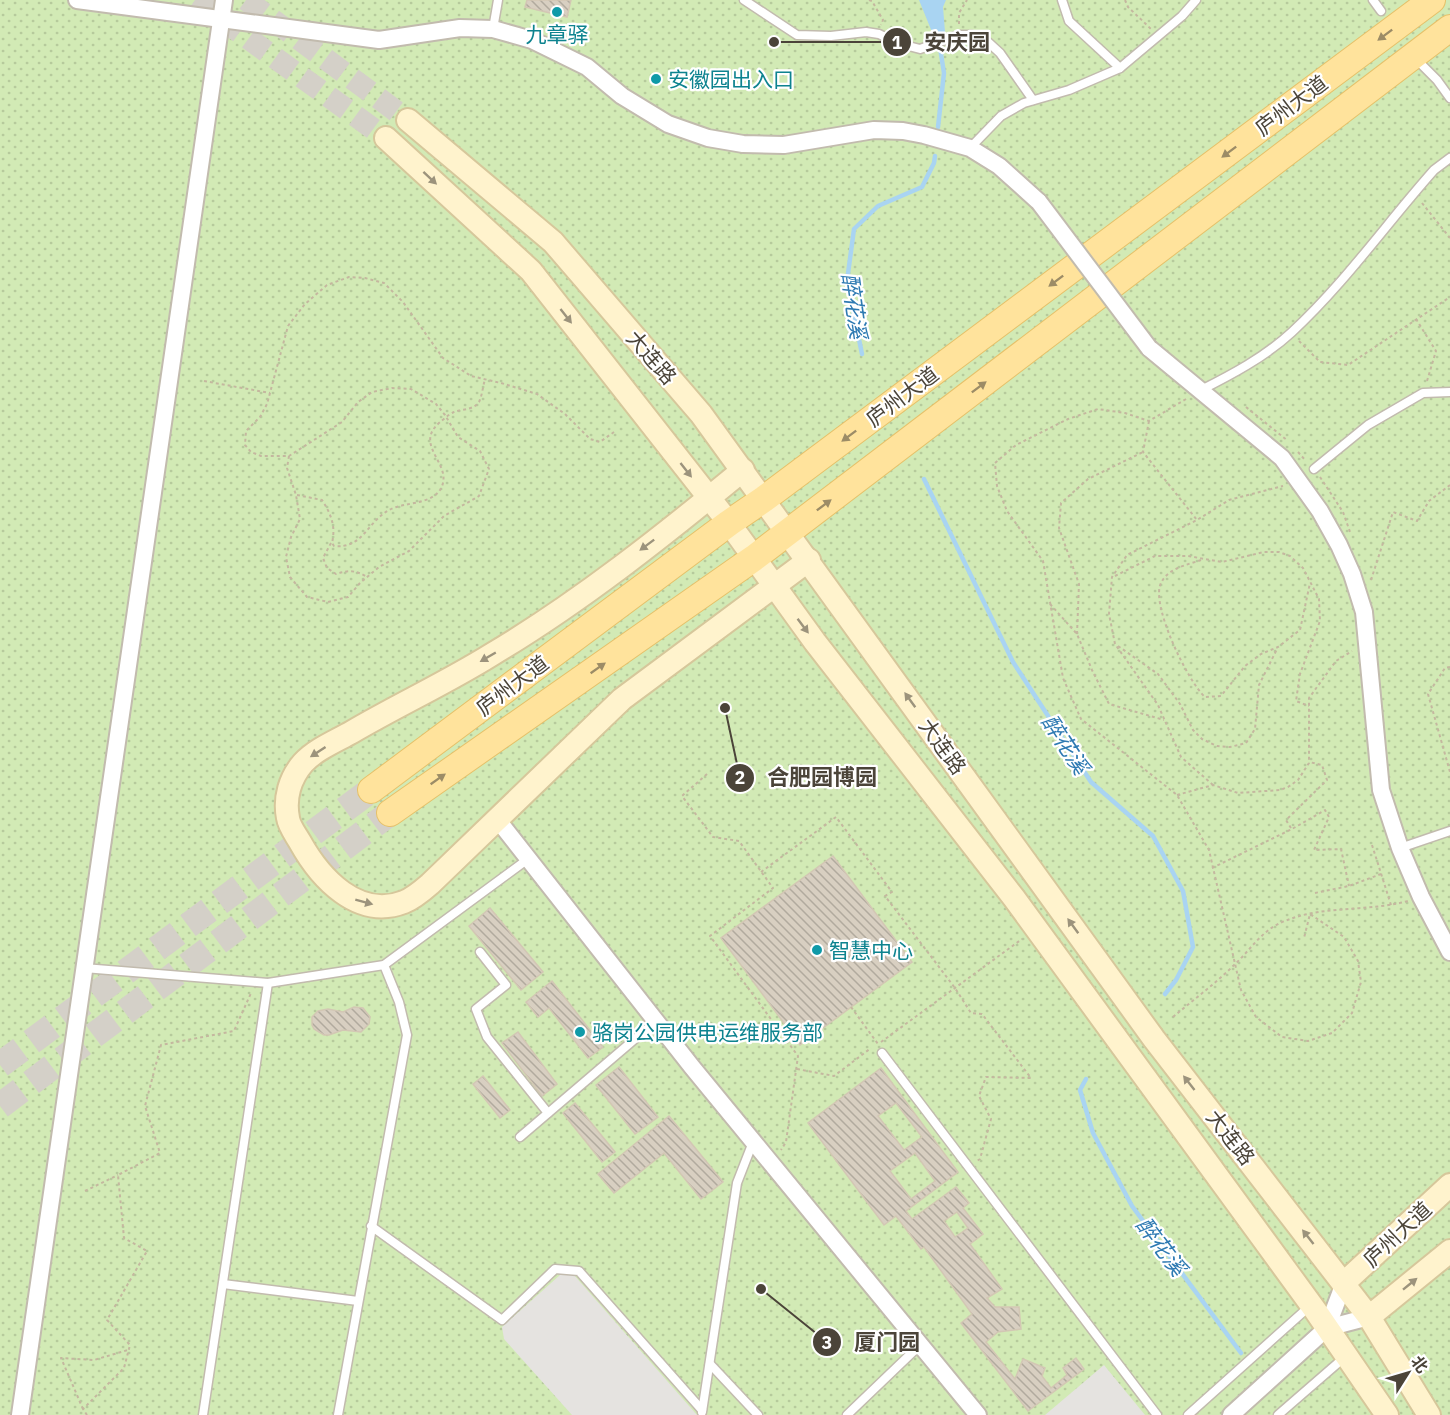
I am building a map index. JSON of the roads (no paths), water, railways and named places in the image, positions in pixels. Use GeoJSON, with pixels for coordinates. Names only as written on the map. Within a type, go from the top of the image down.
{"type":"FeatureCollection","features":[{"type":"Feature","properties":{"kind":"main road","name":"庐州大道"},"geometry":{"type":"LineString","coordinates":[[371,790],[1432,0]]}},
{"type":"Feature","properties":{"kind":"main road","name":"庐州大道"},"geometry":{"type":"LineString","coordinates":[[390,813],[788,533],[1450,28]]}},
{"type":"Feature","properties":{"kind":"main road","name":"大连路"},"geometry":{"type":"LineString","coordinates":[[408,120],[553,242],[701,414],[1154,1039],[1369,1317],[1429,1415]]}},
{"type":"Feature","properties":{"kind":"main road","name":"大连路"},"geometry":{"type":"LineString","coordinates":[[386,138],[531,271],[729,523],[773,586],[1036,928],[1328,1328],[1387,1415]]}},
{"type":"Feature","properties":{"kind":"main road"},"geometry":{"type":"LineString","coordinates":[[743,470],[709,499],[560,612],[490,656],[312,755],[292,777],[286,806],[288,821],[306,854],[337,890],[367,904],[384,906],[403,902],[417,894],[622,699],[809,560]]}},
{"type":"Feature","properties":{"kind":"main road","name":"庐州大道"},"geometry":{"type":"LineString","coordinates":[[1344,1283],[1450,1185]]}},
{"type":"Feature","properties":{"kind":"main road"},"geometry":{"type":"LineString","coordinates":[[1369,1317],[1450,1251]]}},
{"type":"Feature","properties":{"kind":"street"},"geometry":{"type":"LineString","coordinates":[[77,0],[379,40],[460,28],[493,29],[532,40],[586,67],[622,96],[668,124],[708,138],[743,144],[784,145],[883,130],[924,135],[970,148],[999,166],[1039,202],[1149,348],[1198,391],[1282,458],[1320,511],[1352,574],[1364,612],[1381,790],[1400,848],[1421,897],[1450,952]]}},
{"type":"Feature","properties":{"kind":"street"},"geometry":{"type":"LineString","coordinates":[[20,1415],[224,0]]}},
{"type":"Feature","properties":{"kind":"street"},"geometry":{"type":"LineString","coordinates":[[496,819],[753,1142],[978,1415]]}},
{"type":"Feature","properties":{"kind":"street"},"geometry":{"type":"LineString","coordinates":[[1328,1328],[1344,1283]]}},
{"type":"Feature","properties":{"kind":"street"},"geometry":{"type":"LineString","coordinates":[[1231,1415],[1328,1328],[1369,1317]]}},
{"type":"Feature","properties":{"kind":"lane"},"geometry":{"type":"LineString","coordinates":[[493,29],[498,0]]}},
{"type":"Feature","properties":{"kind":"lane"},"geometry":{"type":"LineString","coordinates":[[744,0],[796,35],[831,36],[866,32],[879,34],[897,43],[920,49],[963,35],[972,35],[988,42],[1000,53],[1033,100]]}},
{"type":"Feature","properties":{"kind":"lane"},"geometry":{"type":"LineString","coordinates":[[1062,0],[1069,21],[1120,68]]}},
{"type":"Feature","properties":{"kind":"lane"},"geometry":{"type":"LineString","coordinates":[[970,148],[1001,116],[1024,103],[1069,90],[1120,68],[1182,16],[1196,0]]}},
{"type":"Feature","properties":{"kind":"lane"},"geometry":{"type":"LineString","coordinates":[[1373,0],[1381,11]]}},
{"type":"Feature","properties":{"kind":"lane"},"geometry":{"type":"LineString","coordinates":[[1413,56],[1437,80],[1450,98]]}},
{"type":"Feature","properties":{"kind":"lane"},"geometry":{"type":"LineString","coordinates":[[1198,391],[1229,376],[1291,333],[1349,273],[1413,193],[1434,170],[1450,158]]}},
{"type":"Feature","properties":{"kind":"lane"},"geometry":{"type":"LineString","coordinates":[[1314,468],[1368,425],[1424,393],[1450,392]]}},
{"type":"Feature","properties":{"kind":"lane"},"geometry":{"type":"LineString","coordinates":[[1400,848],[1450,831]]}},
{"type":"Feature","properties":{"kind":"lane"},"geometry":{"type":"LineString","coordinates":[[84,968],[268,983],[384,965],[528,859]]}},
{"type":"Feature","properties":{"kind":"lane"},"geometry":{"type":"LineString","coordinates":[[480,952],[506,985],[476,1009],[487,1037],[548,1113]]}},
{"type":"Feature","properties":{"kind":"lane"},"geometry":{"type":"LineString","coordinates":[[338,1415],[407,1035],[399,1002],[384,965]]}},
{"type":"Feature","properties":{"kind":"lane"},"geometry":{"type":"LineString","coordinates":[[203,1415],[268,983]]}},
{"type":"Feature","properties":{"kind":"lane"},"geometry":{"type":"LineString","coordinates":[[520,1137],[656,1021]]}},
{"type":"Feature","properties":{"kind":"lane"},"geometry":{"type":"LineString","coordinates":[[882,1053],[1157,1415]]}},
{"type":"Feature","properties":{"kind":"lane"},"geometry":{"type":"LineString","coordinates":[[702,1412],[737,1183],[753,1142]]}},
{"type":"Feature","properties":{"kind":"lane"},"geometry":{"type":"LineString","coordinates":[[371,1226],[502,1320],[555,1269],[579,1271],[702,1412]]}},
{"type":"Feature","properties":{"kind":"lane"},"geometry":{"type":"LineString","coordinates":[[223,1284],[358,1301]]}},
{"type":"Feature","properties":{"kind":"lane"},"geometry":{"type":"LineString","coordinates":[[1188,1415],[1311,1305]]}},
{"type":"Feature","properties":{"kind":"lane"},"geometry":{"type":"LineString","coordinates":[[847,1415],[920,1345]]}},
{"type":"Feature","properties":{"kind":"lane"},"geometry":{"type":"LineString","coordinates":[[1278,1415],[1346,1355]]}},
{"type":"Feature","properties":{"kind":"lane"},"geometry":{"type":"LineString","coordinates":[[710,1364],[758,1415]]}},
{"type":"Feature","properties":{"kind":"water"},"geometry":{"type":"Polygon","coordinates":[[[919,0],[946,0],[943,7],[945,32],[934,37],[919,0]]]}},
{"type":"Feature","properties":{"kind":"waterway"},"geometry":{"type":"LineString","coordinates":[[938,35],[944,73],[938,127]]}},
{"type":"Feature","properties":{"kind":"waterway","name":"醉花溪"},"geometry":{"type":"LineString","coordinates":[[862,354],[847,281],[854,229],[878,206],[922,187],[935,156]]}},
{"type":"Feature","properties":{"kind":"waterway","name":"醉花溪"},"geometry":{"type":"LineString","coordinates":[[924,479],[1013,662],[1091,782],[1153,836],[1183,891],[1193,947],[1176,980],[1165,994]]}},
{"type":"Feature","properties":{"kind":"waterway","name":"醉花溪"},"geometry":{"type":"LineString","coordinates":[[1086,1079],[1080,1090],[1093,1133],[1132,1206],[1241,1353]]}},
{"type":"Feature","properties":{"kind":"tunnel"},"geometry":{"type":"LineString","coordinates":[[195,0],[386,138]]}},
{"type":"Feature","properties":{"kind":"tunnel"},"geometry":{"type":"LineString","coordinates":[[246,0],[408,120]]}},
{"type":"Feature","properties":{"kind":"tunnel"},"geometry":{"type":"LineString","coordinates":[[0,1065],[371,790]]}},
{"type":"Feature","properties":{"kind":"tunnel"},"geometry":{"type":"LineString","coordinates":[[0,1106],[390,813]]}},
{"type":"Feature","properties":{"kind":"place","name":"九章驿"},"geometry":{"type":"Point","coordinates":[557,12]}},
{"type":"Feature","properties":{"kind":"place","name":"安庆园"},"geometry":{"type":"Point","coordinates":[774,42]}},
{"type":"Feature","properties":{"kind":"place","name":"安徽园出入口"},"geometry":{"type":"Point","coordinates":[656,79]}},
{"type":"Feature","properties":{"kind":"place","name":"合肥园博园"},"geometry":{"type":"Point","coordinates":[725,708]}},
{"type":"Feature","properties":{"kind":"place","name":"智慧中心"},"geometry":{"type":"Point","coordinates":[817,950]}},
{"type":"Feature","properties":{"kind":"place","name":"骆岗公园供电运维服务部"},"geometry":{"type":"Point","coordinates":[580,1032]}},
{"type":"Feature","properties":{"kind":"place","name":"厦门园"},"geometry":{"type":"Point","coordinates":[761,1289]}}]}
